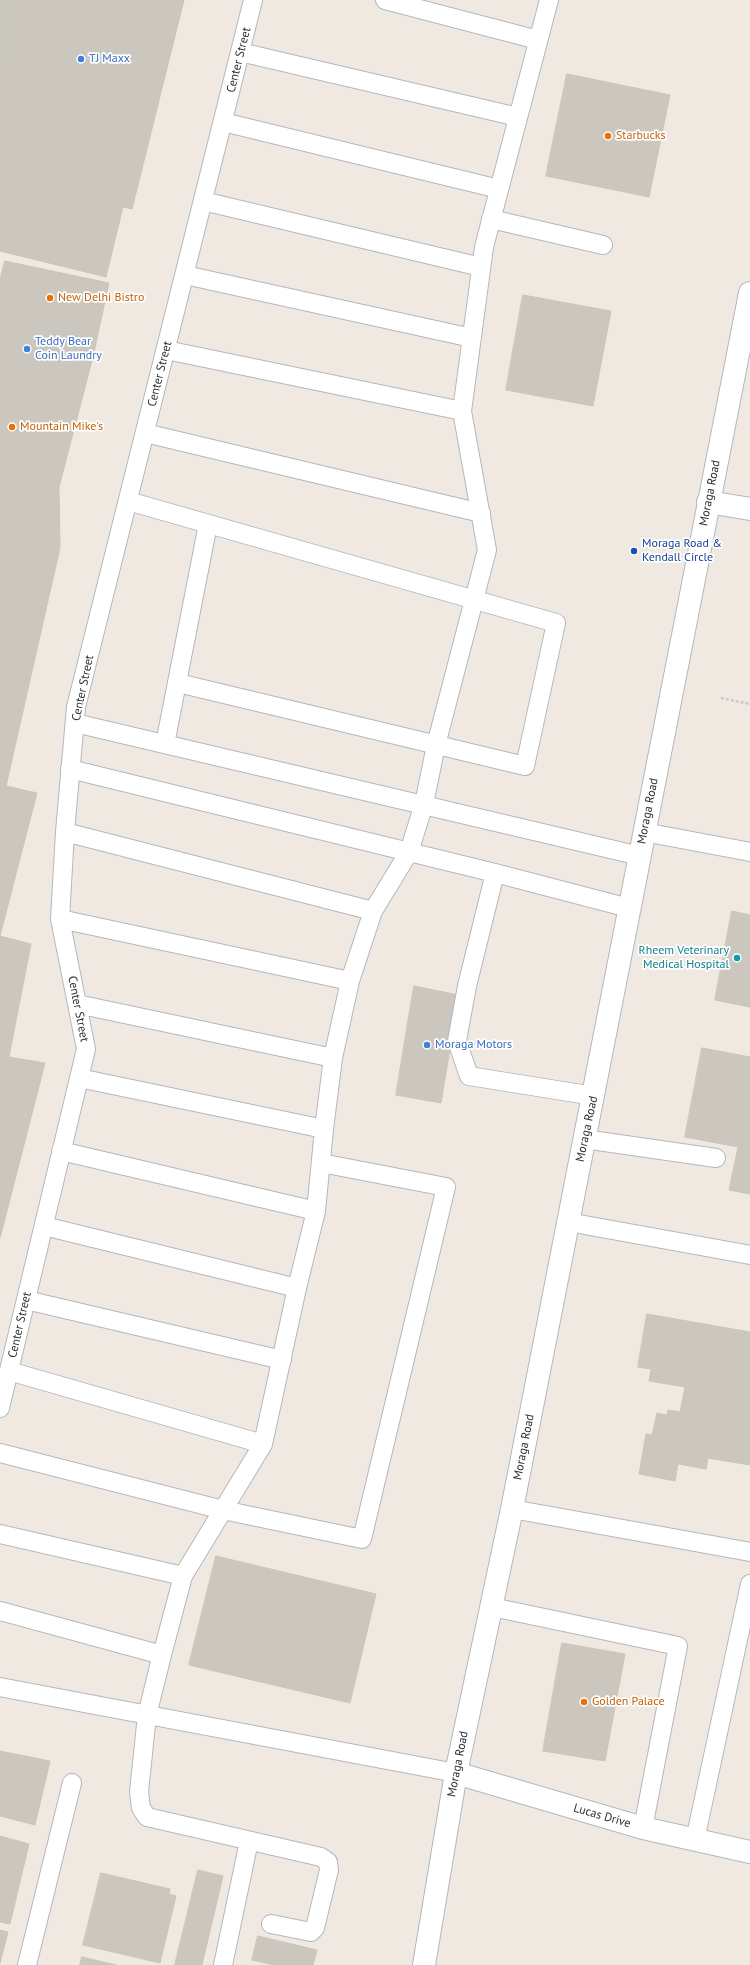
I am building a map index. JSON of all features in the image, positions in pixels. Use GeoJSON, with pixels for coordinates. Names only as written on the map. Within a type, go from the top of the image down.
{"type":"FeatureCollection","features":[{"type":"Feature","properties":{"kind":"main road","name":"Moraga Road"},"geometry":{"type":"LineString","coordinates":[[424,1965],[456,1773],[512,1509],[584,1139],[594,1096],[708,502],[747,326],[750,293]]}},
{"type":"Feature","properties":{"kind":"main road"},"geometry":{"type":"LineString","coordinates":[[708,502],[750,509]]}},
{"type":"Feature","properties":{"kind":"main road","name":"Lucas Drive"},"geometry":{"type":"LineString","coordinates":[[456,1773],[643,1828],[750,1852]]}},
{"type":"Feature","properties":{"kind":"lane","name":"Center Street"},"geometry":{"type":"LineString","coordinates":[[0,1408],[86,1049],[60,919],[65,832],[76,707],[254,0]]}},
{"type":"Feature","properties":{"kind":"lane"},"geometry":{"type":"LineString","coordinates":[[385,0],[538,40]]}},
{"type":"Feature","properties":{"kind":"lane"},"geometry":{"type":"LineString","coordinates":[[271,1924],[305,1932],[311,1932],[315,1928],[329,1870],[328,1862],[321,1858],[148,1816],[143,1813],[138,1792],[148,1715],[183,1576],[264,1444],[297,1288],[316,1211],[333,1058],[350,980],[373,912],[409,852],[424,804],[436,745],[487,550],[462,411],[484,247],[549,0]]}},
{"type":"Feature","properties":{"kind":"lane"},"geometry":{"type":"LineString","coordinates":[[240,52],[518,117]]}},
{"type":"Feature","properties":{"kind":"lane"},"geometry":{"type":"LineString","coordinates":[[223,122],[499,189]]}},
{"type":"Feature","properties":{"kind":"lane"},"geometry":{"type":"LineString","coordinates":[[203,201],[481,267]]}},
{"type":"Feature","properties":{"kind":"lane"},"geometry":{"type":"LineString","coordinates":[[491,219],[603,245]]}},
{"type":"Feature","properties":{"kind":"lane"},"geometry":{"type":"LineString","coordinates":[[185,275],[472,338]]}},
{"type":"Feature","properties":{"kind":"lane"},"geometry":{"type":"LineString","coordinates":[[166,350],[462,411]]}},
{"type":"Feature","properties":{"kind":"lane"},"geometry":{"type":"LineString","coordinates":[[145,433],[481,513]]}},
{"type":"Feature","properties":{"kind":"lane"},"geometry":{"type":"LineString","coordinates":[[128,501],[556,623],[525,766],[178,683]]}},
{"type":"Feature","properties":{"kind":"lane"},"geometry":{"type":"LineString","coordinates":[[165,744],[208,524]]}},
{"type":"Feature","properties":{"kind":"lane"},"geometry":{"type":"LineString","coordinates":[[75,723],[640,856]]}},
{"type":"Feature","properties":{"kind":"lane"},"geometry":{"type":"LineString","coordinates":[[70,769],[495,873],[629,908]]}},
{"type":"Feature","properties":{"kind":"lane"},"geometry":{"type":"LineString","coordinates":[[65,832],[373,912]]}},
{"type":"Feature","properties":{"kind":"lane"},"geometry":{"type":"LineString","coordinates":[[644,832],[750,852]]}},
{"type":"Feature","properties":{"kind":"lane"},"geometry":{"type":"LineString","coordinates":[[495,873],[467,986],[457,1041],[469,1076],[594,1096]]}},
{"type":"Feature","properties":{"kind":"lane"},"geometry":{"type":"LineString","coordinates":[[60,919],[350,980]]}},
{"type":"Feature","properties":{"kind":"lane"},"geometry":{"type":"LineString","coordinates":[[77,1004],[333,1058]]}},
{"type":"Feature","properties":{"kind":"lane"},"geometry":{"type":"LineString","coordinates":[[79,1078],[324,1129]]}},
{"type":"Feature","properties":{"kind":"lane"},"geometry":{"type":"LineString","coordinates":[[584,1139],[716,1158]]}},
{"type":"Feature","properties":{"kind":"lane"},"geometry":{"type":"LineString","coordinates":[[62,1151],[316,1211]]}},
{"type":"Feature","properties":{"kind":"lane"},"geometry":{"type":"LineString","coordinates":[[0,1453],[223,1510],[362,1539],[446,1187],[322,1163]]}},
{"type":"Feature","properties":{"kind":"lane"},"geometry":{"type":"LineString","coordinates":[[568,1222],[750,1255]]}},
{"type":"Feature","properties":{"kind":"lane"},"geometry":{"type":"LineString","coordinates":[[44,1226],[297,1288]]}},
{"type":"Feature","properties":{"kind":"lane"},"geometry":{"type":"LineString","coordinates":[[26,1300],[282,1360]]}},
{"type":"Feature","properties":{"kind":"lane"},"geometry":{"type":"LineString","coordinates":[[9,1371],[264,1444]]}},
{"type":"Feature","properties":{"kind":"lane"},"geometry":{"type":"LineString","coordinates":[[512,1509],[750,1552]]}},
{"type":"Feature","properties":{"kind":"lane"},"geometry":{"type":"LineString","coordinates":[[0,1534],[183,1576]]}},
{"type":"Feature","properties":{"kind":"lane"},"geometry":{"type":"LineString","coordinates":[[695,1840],[750,1584]]}},
{"type":"Feature","properties":{"kind":"lane"},"geometry":{"type":"LineString","coordinates":[[492,1607],[678,1646],[643,1828]]}},
{"type":"Feature","properties":{"kind":"lane"},"geometry":{"type":"LineString","coordinates":[[0,1611],[162,1655]]}},
{"type":"Feature","properties":{"kind":"lane"},"geometry":{"type":"LineString","coordinates":[[0,1687],[456,1773]]}},
{"type":"Feature","properties":{"kind":"lane"},"geometry":{"type":"LineString","coordinates":[[27,1965],[72,1783]]}},
{"type":"Feature","properties":{"kind":"lane"},"geometry":{"type":"LineString","coordinates":[[223,1965],[249,1841]]}},
{"type":"Feature","properties":{"kind":"path"},"geometry":{"type":"LineString","coordinates":[[721,698],[750,704]]}},
{"type":"Feature","properties":{"kind":"building"},"geometry":{"type":"Polygon","coordinates":[[[0,0],[184,0],[132,209],[123,207],[106,277],[0,251],[0,0]]]}},
{"type":"Feature","properties":{"kind":"building","name":"Starbucks"},"geometry":{"type":"Polygon","coordinates":[[[567,74],[670,95],[649,197],[546,176],[567,74]]]}},
{"type":"Feature","properties":{"kind":"building"},"geometry":{"type":"Polygon","coordinates":[[[5,261],[109,283],[93,357],[59,487],[60,548],[6,786],[37,793],[0,936],[0,280],[5,261]]]}},
{"type":"Feature","properties":{"kind":"building"},"geometry":{"type":"Polygon","coordinates":[[[523,295],[611,311],[593,406],[506,390],[523,295]]]}},
{"type":"Feature","properties":{"kind":"building","name":"Rheem Veterinary Medical Hospital"},"geometry":{"type":"Polygon","coordinates":[[[732,911],[750,915],[750,1007],[715,1000],[732,911]]]}},
{"type":"Feature","properties":{"kind":"building"},"geometry":{"type":"Polygon","coordinates":[[[0,936],[31,944],[9,1057],[45,1063],[0,1238],[0,936]]]}},
{"type":"Feature","properties":{"kind":"building","name":"Moraga Motors"},"geometry":{"type":"Polygon","coordinates":[[[414,986],[459,995],[441,1103],[396,1095],[414,986]]]}},
{"type":"Feature","properties":{"kind":"building"},"geometry":{"type":"Polygon","coordinates":[[[702,1048],[750,1057],[750,1194],[729,1190],[738,1147],[685,1137],[702,1048]]]}},
{"type":"Feature","properties":{"kind":"building"},"geometry":{"type":"Polygon","coordinates":[[[647,1314],[750,1332],[750,1465],[708,1458],[706,1469],[678,1464],[675,1481],[639,1474],[646,1434],[652,1435],[657,1413],[667,1415],[668,1410],[680,1412],[685,1387],[649,1381],[651,1369],[638,1367],[647,1314]]]}},
{"type":"Feature","properties":{"kind":"building"},"geometry":{"type":"Polygon","coordinates":[[[216,1556],[376,1594],[350,1703],[189,1665],[216,1556]]]}},
{"type":"Feature","properties":{"kind":"building","name":"Golden Palace"},"geometry":{"type":"Polygon","coordinates":[[[562,1643],[625,1654],[605,1761],[543,1751],[562,1643]]]}},
{"type":"Feature","properties":{"kind":"building"},"geometry":{"type":"Polygon","coordinates":[[[0,1751],[50,1761],[35,1825],[0,1816],[0,1751]]]}},
{"type":"Feature","properties":{"kind":"building"},"geometry":{"type":"Polygon","coordinates":[[[0,1836],[29,1844],[10,1924],[0,1922],[0,1836]]]}},
{"type":"Feature","properties":{"kind":"building"},"geometry":{"type":"Polygon","coordinates":[[[198,1870],[223,1876],[202,1965],[175,1965],[198,1870]]]}},
{"type":"Feature","properties":{"kind":"building"},"geometry":{"type":"Polygon","coordinates":[[[101,1873],[170,1889],[169,1894],[176,1896],[160,1963],[83,1945],[101,1873]]]}},
{"type":"Feature","properties":{"kind":"building"},"geometry":{"type":"Polygon","coordinates":[[[0,1930],[8,1932],[0,1963],[0,1930]]]}},
{"type":"Feature","properties":{"kind":"building"},"geometry":{"type":"Polygon","coordinates":[[[258,1936],[317,1950],[313,1965],[274,1965],[252,1960],[258,1936]]]}},
{"type":"Feature","properties":{"kind":"building"},"geometry":{"type":"Polygon","coordinates":[[[82,1957],[116,1965],[80,1965],[82,1957]]]}},
{"type":"Feature","properties":{"kind":"place","name":"TJ Maxx"},"geometry":{"type":"Point","coordinates":[81,59]}},
{"type":"Feature","properties":{"kind":"place","name":"Starbucks"},"geometry":{"type":"Point","coordinates":[608,136]}},
{"type":"Feature","properties":{"kind":"place","name":"New Delhi Bistro"},"geometry":{"type":"Point","coordinates":[50,298]}},
{"type":"Feature","properties":{"kind":"place","name":"Teddy Bear Coin Laundry"},"geometry":{"type":"Point","coordinates":[27,349]}},
{"type":"Feature","properties":{"kind":"place","name":"Mountain Mike's"},"geometry":{"type":"Point","coordinates":[12,427]}},
{"type":"Feature","properties":{"kind":"place","name":"Moraga Road & Kendall Circle"},"geometry":{"type":"Point","coordinates":[634,551]}},
{"type":"Feature","properties":{"kind":"place","name":"Rheem Veterinary Medical Hospital"},"geometry":{"type":"Point","coordinates":[737,958]}},
{"type":"Feature","properties":{"kind":"place","name":"Moraga Motors"},"geometry":{"type":"Point","coordinates":[427,1045]}},
{"type":"Feature","properties":{"kind":"place","name":"Golden Palace"},"geometry":{"type":"Point","coordinates":[584,1702]}}]}
